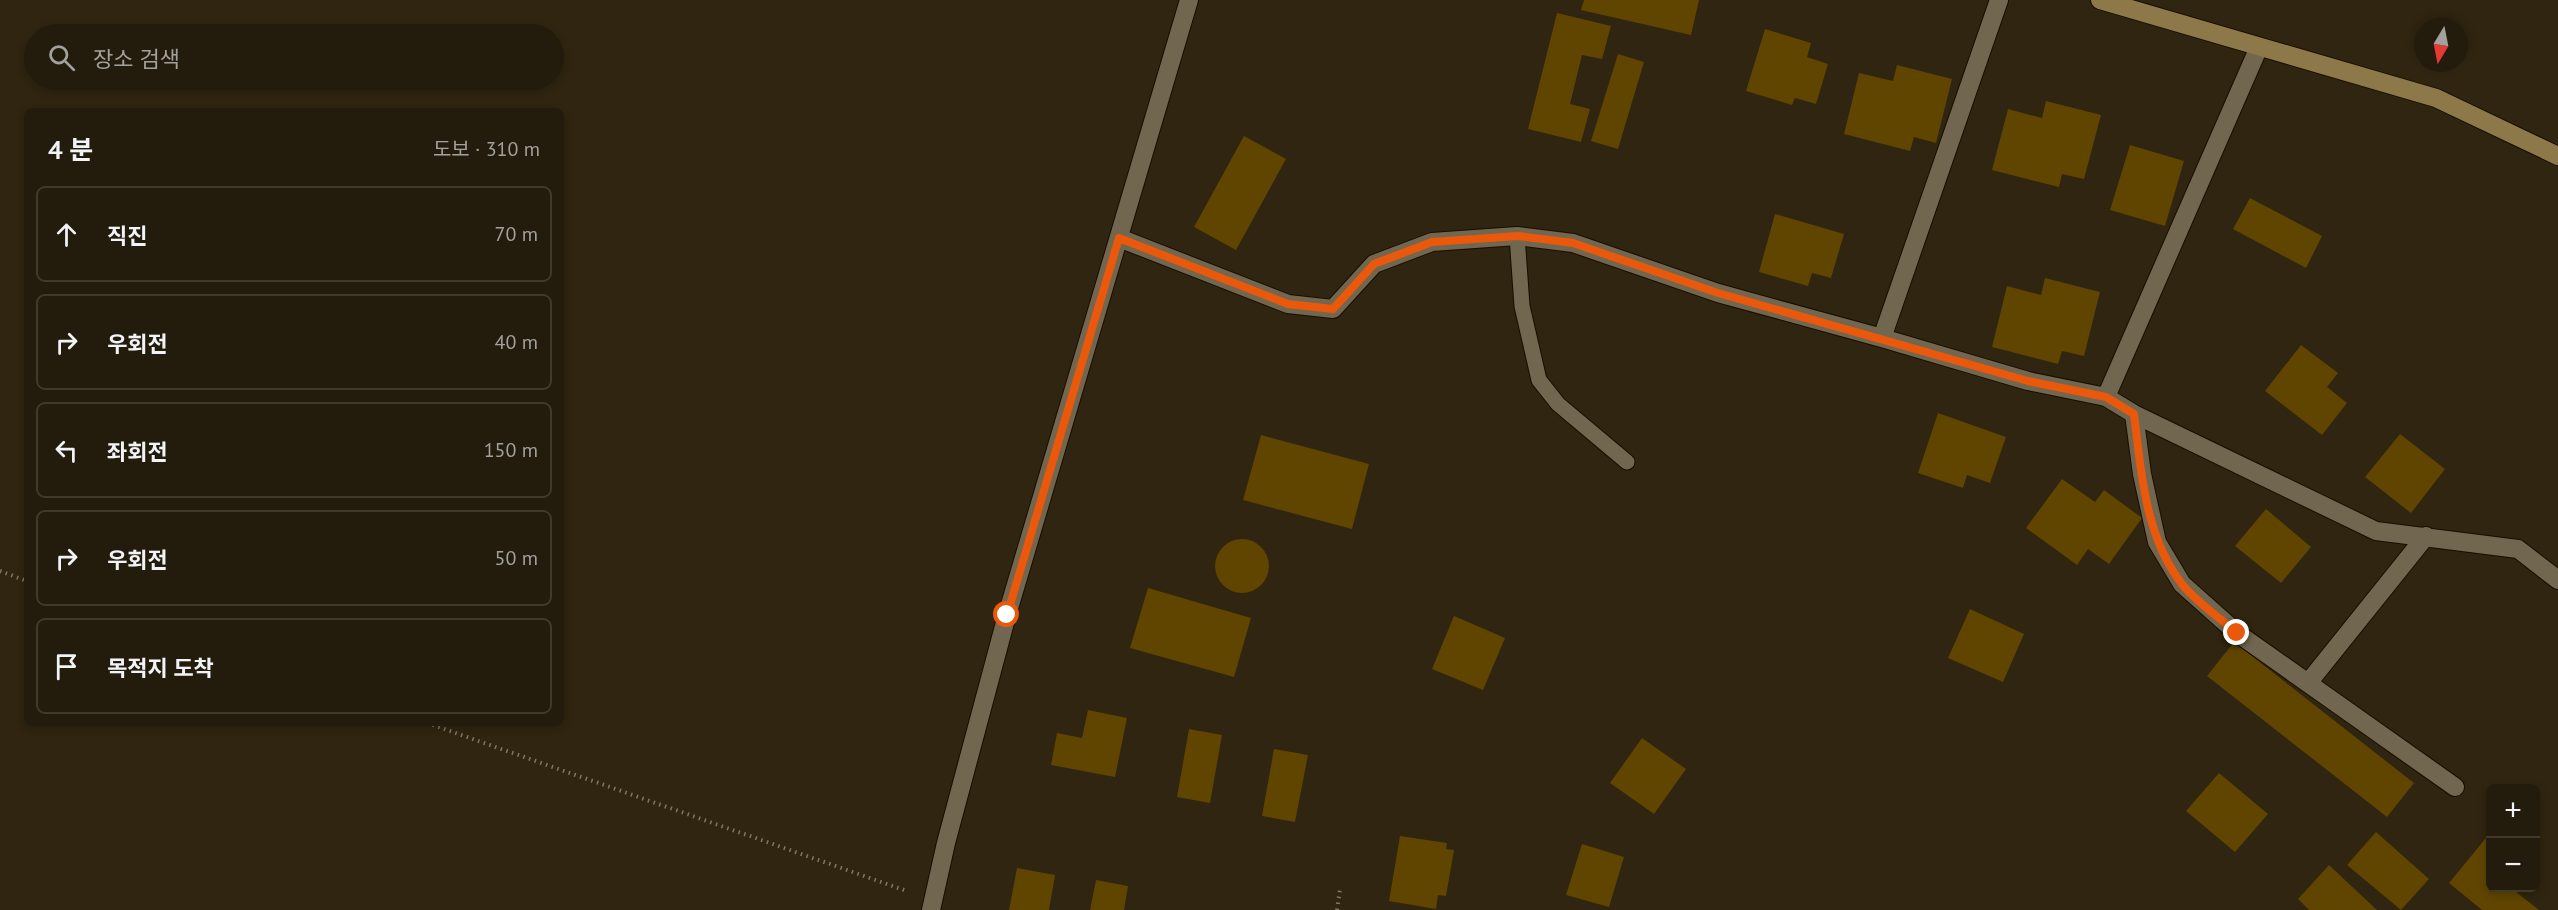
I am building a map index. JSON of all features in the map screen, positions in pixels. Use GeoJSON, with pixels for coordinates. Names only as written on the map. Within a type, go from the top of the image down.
{"type":"FeatureCollection","features":[{"type":"Feature","properties":{"kind":"street"},"geometry":{"type":"LineString","coordinates":[[932,905],[1007,615],[1189,0]]}},
{"type":"Feature","properties":{"kind":"street"},"geometry":{"type":"LineString","coordinates":[[1882,338],[1999,0]]}},
{"type":"Feature","properties":{"kind":"street"},"geometry":{"type":"LineString","coordinates":[[2100,0],[2436,98],[2558,156]]}},
{"type":"Feature","properties":{"kind":"street"},"geometry":{"type":"LineString","coordinates":[[2106,397],[2259,47]]}},
{"type":"Feature","properties":{"kind":"street"},"geometry":{"type":"LineString","coordinates":[[1119,238],[1288,304],[1333,309],[1374,264],[1432,242],[1518,236],[1573,243],[1718,293],[2028,381],[2106,397],[2134,414],[2376,531],[2518,549],[2558,580]]}},
{"type":"Feature","properties":{"kind":"street"},"geometry":{"type":"LineString","coordinates":[[2134,414],[2142,474],[2157,542],[2182,585],[2237,633],[2454,787]]}},
{"type":"Feature","properties":{"kind":"street"},"geometry":{"type":"LineString","coordinates":[[2308,683],[2426,536]]}},
{"type":"Feature","properties":{"kind":"lane"},"geometry":{"type":"LineString","coordinates":[[1518,236],[1522,306],[1539,380],[1558,405],[1627,462]]}},
{"type":"Feature","properties":{"kind":"path"},"geometry":{"type":"LineString","coordinates":[[0,571],[24,579]]}},
{"type":"Feature","properties":{"kind":"path"},"geometry":{"type":"LineString","coordinates":[[435,726],[932,905]]}},
{"type":"Feature","properties":{"kind":"path"},"geometry":{"type":"LineString","coordinates":[[1337,910],[1340,889]]}},
{"type":"Feature","properties":{"kind":"building"},"geometry":{"type":"Polygon","coordinates":[[[1584,0],[1699,0],[1691,35],[1581,10],[1584,0]]]}},
{"type":"Feature","properties":{"kind":"building"},"geometry":{"type":"Polygon","coordinates":[[[1557,13],[1611,26],[1602,59],[1582,55],[1570,104],[1590,109],[1581,142],[1528,129],[1557,13]]]}},
{"type":"Feature","properties":{"kind":"building"},"geometry":{"type":"Polygon","coordinates":[[[1765,29],[1811,43],[1807,57],[1828,64],[1816,104],[1795,98],[1792,105],[1746,91],[1765,29]]]}},
{"type":"Feature","properties":{"kind":"building"},"geometry":{"type":"Polygon","coordinates":[[[1618,54],[1644,62],[1618,149],[1591,141],[1618,54]]]}},
{"type":"Feature","properties":{"kind":"building"},"geometry":{"type":"Polygon","coordinates":[[[1897,65],[1952,79],[1936,143],[1914,137],[1910,151],[1844,134],[1859,73],[1893,81],[1897,65]]]}},
{"type":"Feature","properties":{"kind":"building"},"geometry":{"type":"Polygon","coordinates":[[[2046,101],[2101,115],[2084,179],[2062,174],[2059,187],[1992,170],[2008,109],[2042,118],[2046,101]]]}},
{"type":"Feature","properties":{"kind":"building"},"geometry":{"type":"Polygon","coordinates":[[[1244,136],[1286,159],[1236,250],[1194,227],[1244,136]]]}},
{"type":"Feature","properties":{"kind":"building"},"geometry":{"type":"Polygon","coordinates":[[[2130,145],[2184,161],[2165,226],[2110,210],[2130,145]]]}},
{"type":"Feature","properties":{"kind":"building"},"geometry":{"type":"Polygon","coordinates":[[[2250,198],[2322,236],[2306,268],[2233,229],[2250,198]]]}},
{"type":"Feature","properties":{"kind":"building"},"geometry":{"type":"Polygon","coordinates":[[[1775,214],[1844,234],[1831,278],[1812,273],[1808,286],[1759,272],[1775,214]]]}},
{"type":"Feature","properties":{"kind":"building"},"geometry":{"type":"Polygon","coordinates":[[[2045,278],[2100,292],[2084,356],[2062,351],[2058,364],[1992,347],[2007,286],[2041,295],[2045,278]]]}},
{"type":"Feature","properties":{"kind":"building"},"geometry":{"type":"Polygon","coordinates":[[[2301,345],[2338,373],[2327,387],[2347,403],[2322,435],[2265,391],[2301,345]]]}},
{"type":"Feature","properties":{"kind":"building"},"geometry":{"type":"Polygon","coordinates":[[[1938,413],[2006,437],[1990,483],[1967,475],[1963,488],[1918,473],[1938,413]]]}},
{"type":"Feature","properties":{"kind":"building"},"geometry":{"type":"Polygon","coordinates":[[[2400,434],[2445,469],[2411,513],[2365,477],[2400,434]]]}},
{"type":"Feature","properties":{"kind":"building"},"geometry":{"type":"Polygon","coordinates":[[[1261,435],[1369,464],[1352,529],[1243,500],[1261,435]]]}},
{"type":"Feature","properties":{"kind":"building"},"geometry":{"type":"Polygon","coordinates":[[[2062,479],[2095,502],[2104,490],[2142,518],[2109,564],[2088,549],[2077,565],[2026,528],[2062,479]]]}},
{"type":"Feature","properties":{"kind":"building"},"geometry":{"type":"Polygon","coordinates":[[[2266,509],[2311,547],[2281,583],[2235,546],[2266,509]]]}},
{"type":"Feature","properties":{"kind":"building"},"geometry":{"type":"Polygon","coordinates":[[[1237,539],[1247,539],[1257,543],[1265,551],[1269,566],[1265,581],[1257,589],[1247,593],[1237,593],[1227,589],[1219,581],[1215,571],[1215,561],[1219,551],[1227,543],[1237,539]]]}},
{"type":"Feature","properties":{"kind":"building"},"geometry":{"type":"Polygon","coordinates":[[[1148,588],[1251,618],[1234,677],[1130,648],[1148,588]]]}},
{"type":"Feature","properties":{"kind":"building"},"geometry":{"type":"Polygon","coordinates":[[[1970,609],[2024,634],[2003,682],[1948,658],[1970,609]]]}},
{"type":"Feature","properties":{"kind":"building"},"geometry":{"type":"Polygon","coordinates":[[[1454,616],[1505,638],[1483,690],[1432,669],[1454,616]]]}},
{"type":"Feature","properties":{"kind":"building"},"geometry":{"type":"Polygon","coordinates":[[[2234,642],[2414,783],[2387,817],[2207,676],[2234,642]]]}},
{"type":"Feature","properties":{"kind":"building"},"geometry":{"type":"Polygon","coordinates":[[[1088,710],[1127,718],[1115,777],[1051,765],[1057,733],[1082,738],[1088,710]]]}},
{"type":"Feature","properties":{"kind":"building"},"geometry":{"type":"Polygon","coordinates":[[[1189,729],[1222,735],[1210,803],[1177,797],[1189,729]]]}},
{"type":"Feature","properties":{"kind":"building"},"geometry":{"type":"Polygon","coordinates":[[[1642,738],[1686,769],[1654,814],[1610,783],[1642,738]]]}},
{"type":"Feature","properties":{"kind":"building"},"geometry":{"type":"Polygon","coordinates":[[[1274,749],[1308,755],[1295,822],[1262,816],[1274,749]]]}},
{"type":"Feature","properties":{"kind":"building"},"geometry":{"type":"Polygon","coordinates":[[[2219,773],[2268,814],[2235,852],[2186,811],[2219,773]]]}},
{"type":"Feature","properties":{"kind":"building"},"geometry":{"type":"Polygon","coordinates":[[[2376,832],[2429,879],[2401,910],[2347,865],[2376,832]]]}},
{"type":"Feature","properties":{"kind":"building"},"geometry":{"type":"Polygon","coordinates":[[[1400,836],[1447,843],[1446,849],[1454,850],[1446,896],[1438,895],[1436,909],[1389,901],[1400,836]]]}},
{"type":"Feature","properties":{"kind":"building"},"geometry":{"type":"Polygon","coordinates":[[[2486,838],[2486,892],[2516,892],[2539,910],[2482,910],[2449,883],[2486,838]]]}},
{"type":"Feature","properties":{"kind":"building"},"geometry":{"type":"Polygon","coordinates":[[[1582,844],[1624,857],[1609,907],[1566,895],[1582,844]]]}},
{"type":"Feature","properties":{"kind":"building"},"geometry":{"type":"Polygon","coordinates":[[[2329,865],[2377,910],[2309,910],[2298,899],[2329,865]]]}},
{"type":"Feature","properties":{"kind":"building"},"geometry":{"type":"Polygon","coordinates":[[[1017,868],[1055,875],[1049,910],[1009,910],[1017,868]]]}},
{"type":"Feature","properties":{"kind":"building"},"geometry":{"type":"Polygon","coordinates":[[[1096,880],[1128,886],[1124,910],[1090,910],[1096,880]]]}},
{"type":"Feature","properties":{"kind":"route"},"geometry":{"type":"LineString","coordinates":[[1007,615],[1119,238],[1288,304],[1333,309],[1374,264],[1432,242],[1518,236],[1573,243],[1718,293],[2028,381],[2106,397],[2134,414],[2142,474],[2157,542],[2182,585],[2237,633]]}}]}
